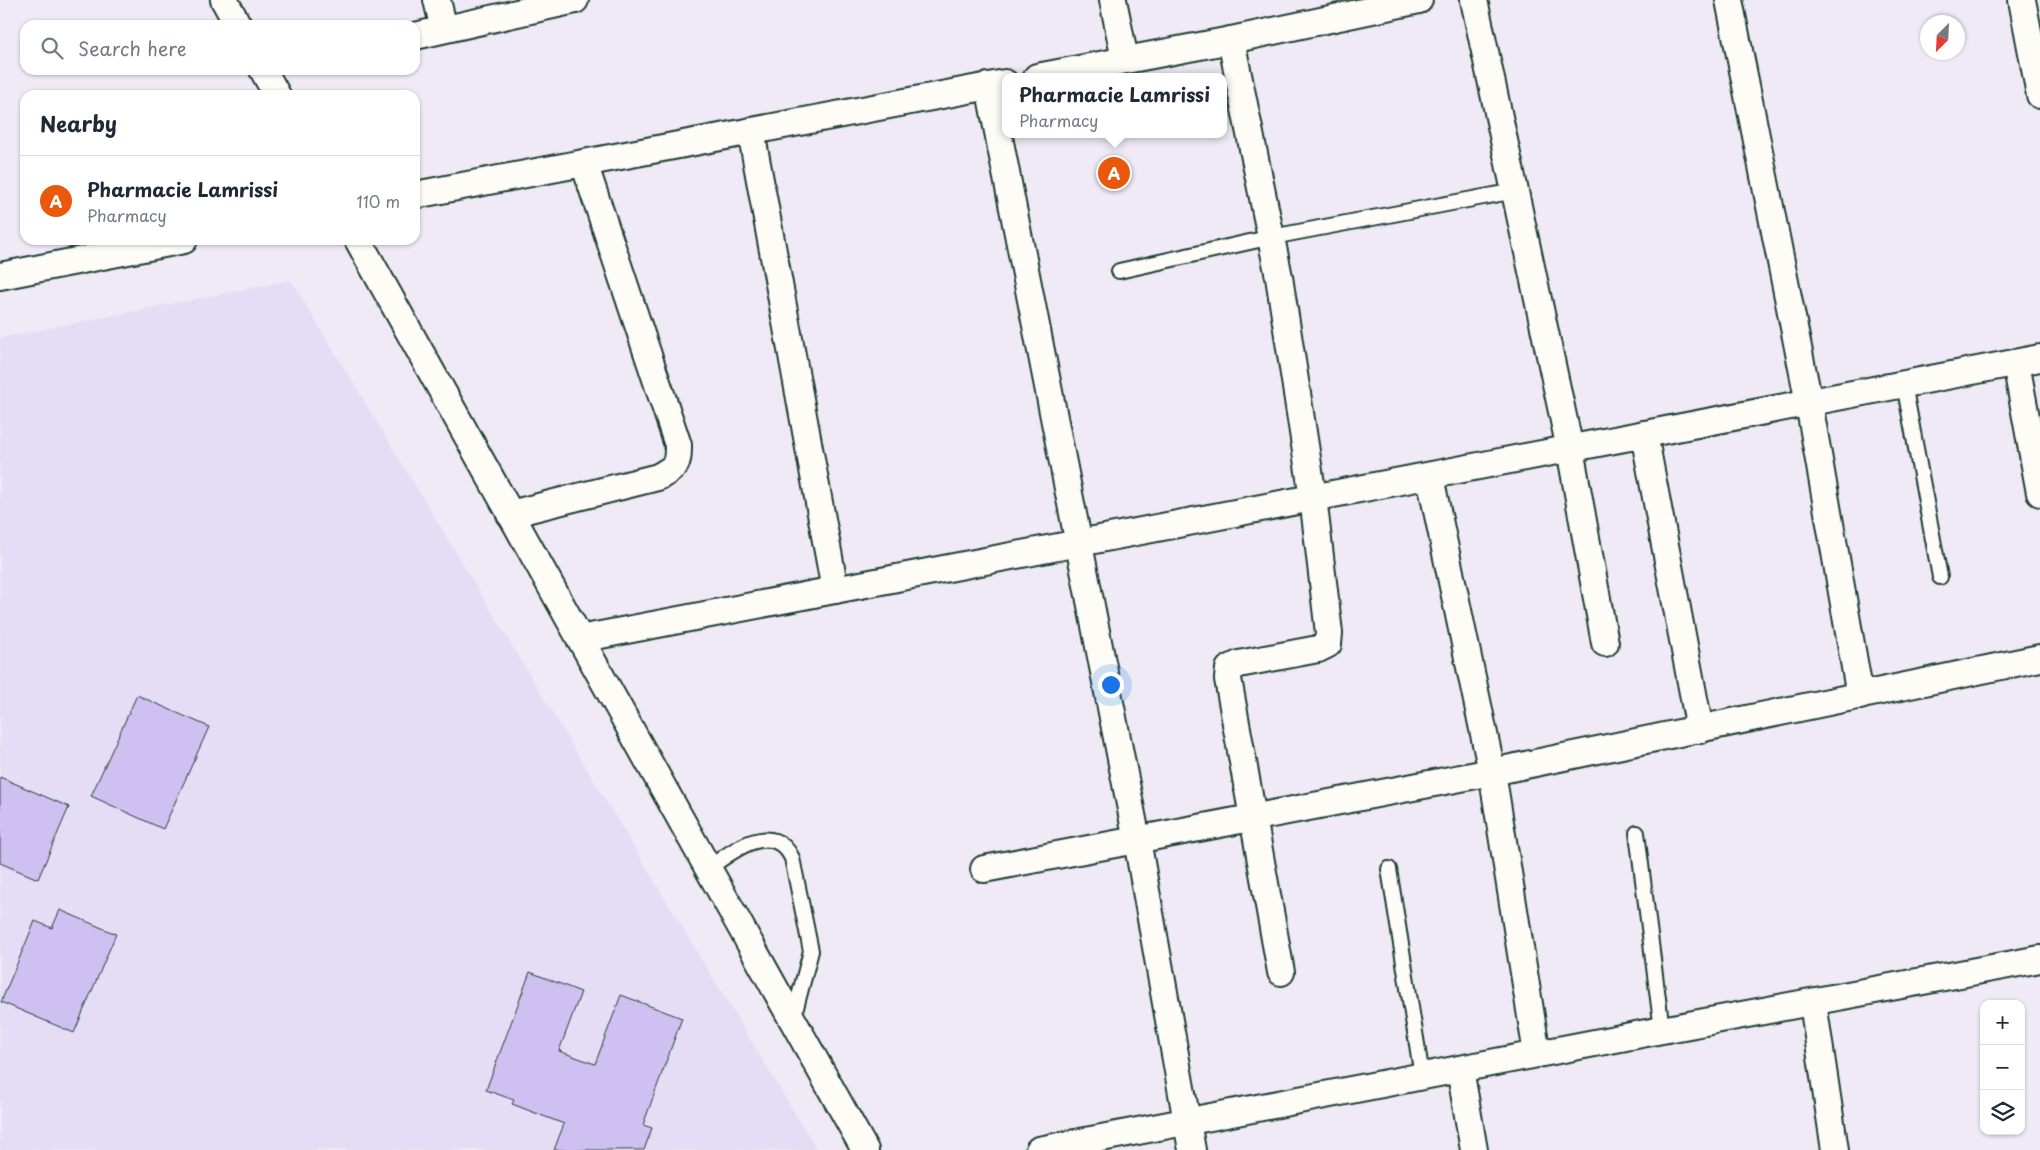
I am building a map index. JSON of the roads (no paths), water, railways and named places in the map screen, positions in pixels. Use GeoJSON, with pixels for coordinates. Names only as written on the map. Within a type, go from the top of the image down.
{"type":"FeatureCollection","features":[{"type":"Feature","properties":{"kind":"street"},"geometry":{"type":"LineString","coordinates":[[224,0],[235,20]]}},
{"type":"Feature","properties":{"kind":"street"},"geometry":{"type":"LineString","coordinates":[[438,0],[444,29]]}},
{"type":"Feature","properties":{"kind":"street"},"geometry":{"type":"LineString","coordinates":[[420,35],[569,0]]}},
{"type":"Feature","properties":{"kind":"street"},"geometry":{"type":"LineString","coordinates":[[1113,0],[1125,60]]}},
{"type":"Feature","properties":{"kind":"street"},"geometry":{"type":"LineString","coordinates":[[1057,73],[1231,40],[1419,0]]}},
{"type":"Feature","properties":{"kind":"street"},"geometry":{"type":"LineString","coordinates":[[1474,0],[1570,449],[1606,643]]}},
{"type":"Feature","properties":{"kind":"street"},"geometry":{"type":"LineString","coordinates":[[1729,0],[1809,403],[1860,696]]}},
{"type":"Feature","properties":{"kind":"street"},"geometry":{"type":"LineString","coordinates":[[2022,0],[2040,95]]}},
{"type":"Feature","properties":{"kind":"street"},"geometry":{"type":"LineString","coordinates":[[1231,40],[1272,237],[1313,497],[1329,633],[1328,644],[1318,649],[1239,664],[1229,669],[1228,679],[1282,972]]}},
{"type":"Feature","properties":{"kind":"street"},"geometry":{"type":"LineString","coordinates":[[269,75],[275,90]]}},
{"type":"Feature","properties":{"kind":"street"},"geometry":{"type":"LineString","coordinates":[[420,194],[997,84],[1002,112]]}},
{"type":"Feature","properties":{"kind":"street"},"geometry":{"type":"LineString","coordinates":[[751,131],[835,590]]}},
{"type":"Feature","properties":{"kind":"street"},"geometry":{"type":"LineString","coordinates":[[1007,138],[1078,542],[1137,840],[1192,1150]]}},
{"type":"Feature","properties":{"kind":"street"},"geometry":{"type":"LineString","coordinates":[[510,514],[658,478],[674,468],[678,461],[678,446],[584,163]]}},
{"type":"Feature","properties":{"kind":"street"},"geometry":{"type":"LineString","coordinates":[[0,276],[158,245]]}},
{"type":"Feature","properties":{"kind":"street"},"geometry":{"type":"LineString","coordinates":[[361,245],[865,1150]]}},
{"type":"Feature","properties":{"kind":"street"},"geometry":{"type":"LineString","coordinates":[[580,639],[1313,497],[1430,477],[2028,360],[2040,493]]}},
{"type":"Feature","properties":{"kind":"street"},"geometry":{"type":"LineString","coordinates":[[1644,434],[1700,730]]}},
{"type":"Feature","properties":{"kind":"street"},"geometry":{"type":"LineString","coordinates":[[1430,477],[1492,772],[1537,1054]]}},
{"type":"Feature","properties":{"kind":"street"},"geometry":{"type":"LineString","coordinates":[[984,870],[1492,772],[2040,658]]}},
{"type":"Feature","properties":{"kind":"street"},"geometry":{"type":"LineString","coordinates":[[1039,1150],[2040,959]]}},
{"type":"Feature","properties":{"kind":"street"},"geometry":{"type":"LineString","coordinates":[[1812,1003],[1835,1150]]}},
{"type":"Feature","properties":{"kind":"street"},"geometry":{"type":"LineString","coordinates":[[1460,1069],[1474,1150]]}},
{"type":"Feature","properties":{"kind":"lane"},"geometry":{"type":"LineString","coordinates":[[1119,271],[1272,237],[1515,191]]}},
{"type":"Feature","properties":{"kind":"lane"},"geometry":{"type":"LineString","coordinates":[[1904,384],[1940,577]]}},
{"type":"Feature","properties":{"kind":"lane"},"geometry":{"type":"LineString","coordinates":[[1637,833],[1662,1030]]}},
{"type":"Feature","properties":{"kind":"lane"},"geometry":{"type":"LineString","coordinates":[[708,868],[735,849],[756,840],[777,842],[787,848],[795,868],[812,951],[793,1019]]}},
{"type":"Feature","properties":{"kind":"lane"},"geometry":{"type":"LineString","coordinates":[[1389,869],[1422,1076]]}},
{"type":"Feature","properties":{"kind":"place","name":"Pharmacie Lamrissi"},"geometry":{"type":"Point","coordinates":[1114,173]}}]}
